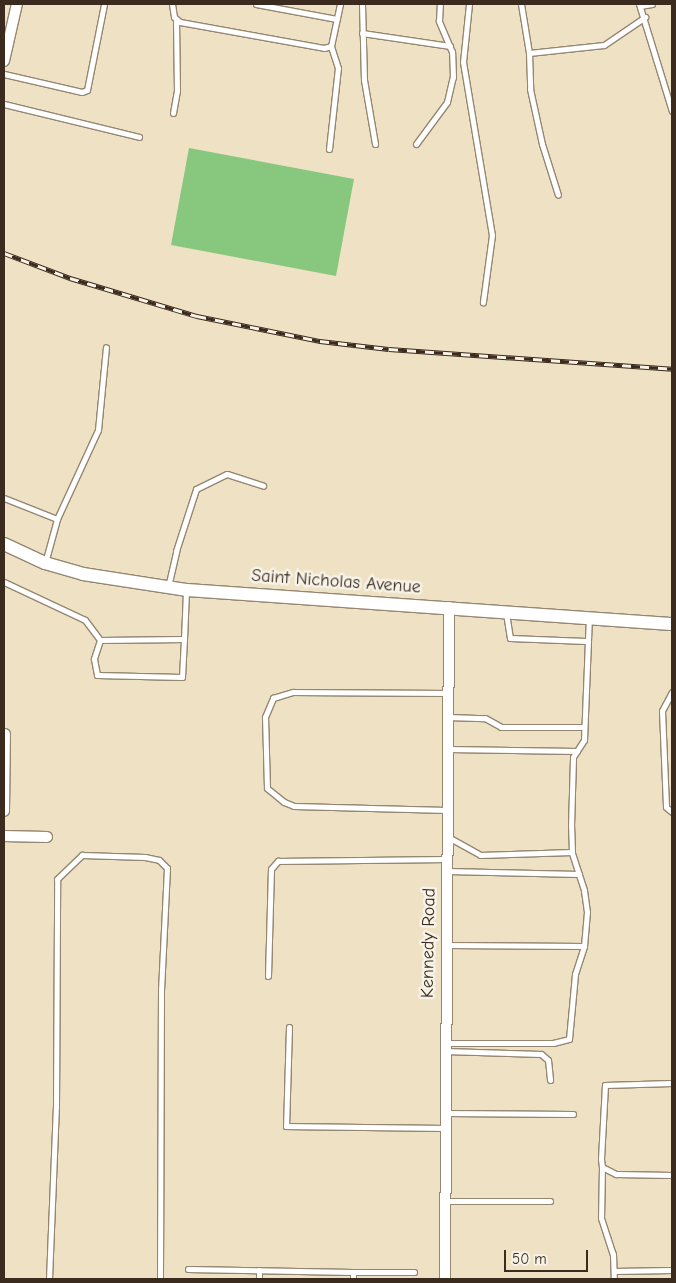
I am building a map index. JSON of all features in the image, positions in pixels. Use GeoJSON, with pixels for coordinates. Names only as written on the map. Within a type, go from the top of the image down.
{"type":"FeatureCollection","features":[{"type":"Feature","properties":{"kind":"street"},"geometry":{"type":"LineString","coordinates":[[4,59],[17,4]]}},
{"type":"Feature","properties":{"kind":"street","name":"Saint Nicholas Avenue"},"geometry":{"type":"LineString","coordinates":[[4,544],[45,563],[116,581],[168,588],[672,624]]}},
{"type":"Feature","properties":{"kind":"street","name":"Kennedy Road"},"geometry":{"type":"LineString","coordinates":[[445,1279],[443,1128],[449,607]]}},
{"type":"Feature","properties":{"kind":"street"},"geometry":{"type":"LineString","coordinates":[[4,811],[5,734]]}},
{"type":"Feature","properties":{"kind":"street"},"geometry":{"type":"LineString","coordinates":[[4,836],[47,838]]}},
{"type":"Feature","properties":{"kind":"lane"},"geometry":{"type":"LineString","coordinates":[[4,74],[82,92],[88,90],[104,4]]}},
{"type":"Feature","properties":{"kind":"lane"},"geometry":{"type":"LineString","coordinates":[[172,4],[175,19],[177,91],[173,113]]}},
{"type":"Feature","properties":{"kind":"lane"},"geometry":{"type":"LineString","coordinates":[[256,4],[337,19]]}},
{"type":"Feature","properties":{"kind":"lane"},"geometry":{"type":"LineString","coordinates":[[329,149],[338,68],[331,46],[340,4]]}},
{"type":"Feature","properties":{"kind":"lane"},"geometry":{"type":"LineString","coordinates":[[362,4],[364,80],[375,144]]}},
{"type":"Feature","properties":{"kind":"lane"},"geometry":{"type":"LineString","coordinates":[[416,144],[447,102],[453,67],[450,46],[439,21],[440,4]]}},
{"type":"Feature","properties":{"kind":"lane"},"geometry":{"type":"LineString","coordinates":[[469,4],[463,62],[492,234],[482,302]]}},
{"type":"Feature","properties":{"kind":"lane"},"geometry":{"type":"LineString","coordinates":[[521,4],[529,52],[530,89],[542,144],[558,195]]}},
{"type":"Feature","properties":{"kind":"lane"},"geometry":{"type":"LineString","coordinates":[[652,4],[640,5],[672,111]]}},
{"type":"Feature","properties":{"kind":"lane"},"geometry":{"type":"LineString","coordinates":[[529,52],[604,45],[645,17]]}},
{"type":"Feature","properties":{"kind":"lane"},"geometry":{"type":"LineString","coordinates":[[175,19],[324,48],[331,46]]}},
{"type":"Feature","properties":{"kind":"lane"},"geometry":{"type":"LineString","coordinates":[[362,33],[450,46]]}},
{"type":"Feature","properties":{"kind":"lane"},"geometry":{"type":"LineString","coordinates":[[4,104],[139,137]]}},
{"type":"Feature","properties":{"kind":"lane"},"geometry":{"type":"LineString","coordinates":[[45,563],[57,519],[98,430],[106,347]]}},
{"type":"Feature","properties":{"kind":"lane"},"geometry":{"type":"LineString","coordinates":[[168,588],[176,551],[196,489],[227,474],[263,486]]}},
{"type":"Feature","properties":{"kind":"lane"},"geometry":{"type":"LineString","coordinates":[[4,498],[57,519]]}},
{"type":"Feature","properties":{"kind":"lane"},"geometry":{"type":"LineString","coordinates":[[4,582],[86,620],[100,640]]}},
{"type":"Feature","properties":{"kind":"lane"},"geometry":{"type":"LineString","coordinates":[[100,640],[94,659],[97,675],[182,677],[186,590]]}},
{"type":"Feature","properties":{"kind":"lane"},"geometry":{"type":"LineString","coordinates":[[506,611],[510,638],[586,640]]}},
{"type":"Feature","properties":{"kind":"lane"},"geometry":{"type":"LineString","coordinates":[[444,1047],[553,1043],[569,1039],[575,974],[584,946],[587,912],[572,852],[573,757],[584,740],[586,640],[589,618]]}},
{"type":"Feature","properties":{"kind":"lane"},"geometry":{"type":"LineString","coordinates":[[100,640],[184,639]]}},
{"type":"Feature","properties":{"kind":"lane"},"geometry":{"type":"LineString","coordinates":[[447,810],[294,806],[284,802],[267,788],[265,717],[272,698],[293,692],[448,693]]}},
{"type":"Feature","properties":{"kind":"lane"},"geometry":{"type":"LineString","coordinates":[[672,692],[662,711],[666,807],[672,812]]}},
{"type":"Feature","properties":{"kind":"lane"},"geometry":{"type":"LineString","coordinates":[[448,717],[485,718],[501,727],[584,727]]}},
{"type":"Feature","properties":{"kind":"lane"},"geometry":{"type":"LineString","coordinates":[[447,749],[577,751]]}},
{"type":"Feature","properties":{"kind":"lane"},"geometry":{"type":"LineString","coordinates":[[447,837],[480,855],[572,852]]}},
{"type":"Feature","properties":{"kind":"lane"},"geometry":{"type":"LineString","coordinates":[[49,1279],[56,1107],[57,879],[82,854],[145,857],[159,860],[167,868],[161,989],[160,1279]]}},
{"type":"Feature","properties":{"kind":"lane"},"geometry":{"type":"LineString","coordinates":[[268,976],[271,869],[278,861],[446,859]]}},
{"type":"Feature","properties":{"kind":"lane"},"geometry":{"type":"LineString","coordinates":[[446,871],[579,874]]}},
{"type":"Feature","properties":{"kind":"lane"},"geometry":{"type":"LineString","coordinates":[[445,944],[584,946]]}},
{"type":"Feature","properties":{"kind":"lane"},"geometry":{"type":"LineString","coordinates":[[288,1027],[286,1126],[443,1128]]}},
{"type":"Feature","properties":{"kind":"lane"},"geometry":{"type":"LineString","coordinates":[[444,1047],[541,1054],[548,1060],[550,1080]]}},
{"type":"Feature","properties":{"kind":"lane"},"geometry":{"type":"LineString","coordinates":[[614,1279],[613,1254],[601,1218],[605,1085],[672,1082]]}},
{"type":"Feature","properties":{"kind":"lane"},"geometry":{"type":"LineString","coordinates":[[444,1114],[573,1114]]}},
{"type":"Feature","properties":{"kind":"lane"},"geometry":{"type":"LineString","coordinates":[[602,1167],[616,1174],[672,1175]]}},
{"type":"Feature","properties":{"kind":"lane"},"geometry":{"type":"LineString","coordinates":[[444,1201],[550,1201]]}},
{"type":"Feature","properties":{"kind":"lane"},"geometry":{"type":"LineString","coordinates":[[188,1269],[414,1272]]}},
{"type":"Feature","properties":{"kind":"lane"},"geometry":{"type":"LineString","coordinates":[[259,1270],[259,1279]]}},
{"type":"Feature","properties":{"kind":"lane"},"geometry":{"type":"LineString","coordinates":[[614,1271],[672,1270]]}},
{"type":"Feature","properties":{"kind":"lane"},"geometry":{"type":"LineString","coordinates":[[353,1272],[353,1279]]}},
{"type":"Feature","properties":{"kind":"green space"},"geometry":{"type":"Polygon","coordinates":[[[189,148],[354,179],[336,276],[171,245],[189,148]]]}},
{"type":"Feature","properties":{"kind":"railway"},"geometry":{"type":"LineString","coordinates":[[4,253],[70,278],[197,316],[320,341],[389,349],[672,369]]}}]}
